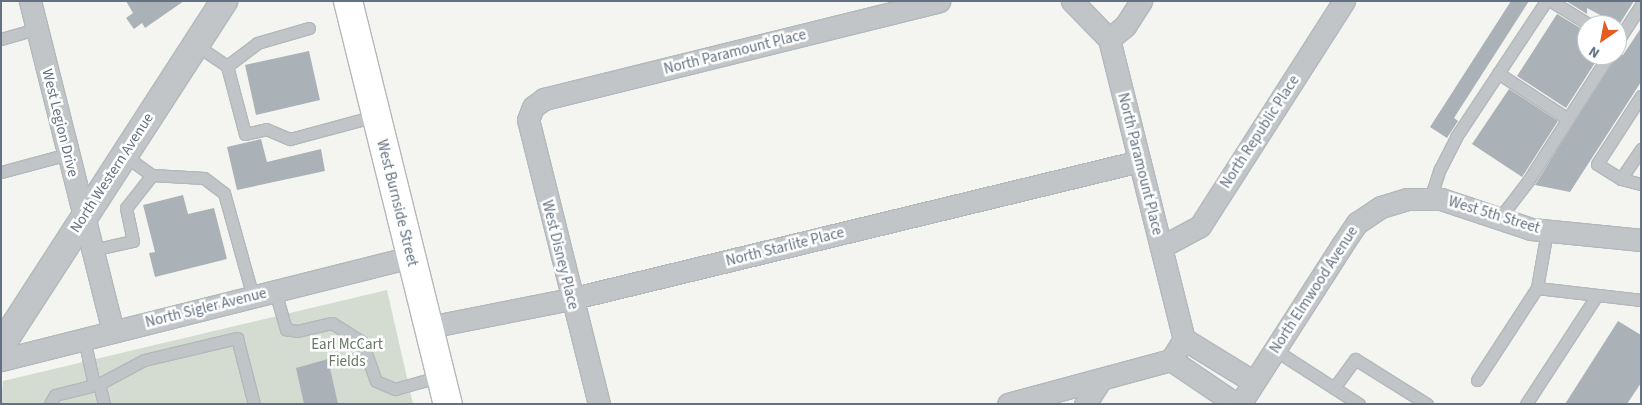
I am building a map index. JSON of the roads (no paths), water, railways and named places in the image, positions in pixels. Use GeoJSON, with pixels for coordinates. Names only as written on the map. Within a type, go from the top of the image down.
{"type":"FeatureCollection","features":[{"type":"Feature","properties":{"kind":"main road","name":"West Burnside Street"},"geometry":{"type":"LineString","coordinates":[[348,1],[448,404]]}},
{"type":"Feature","properties":{"kind":"street","name":"West Legion Drive"},"geometry":{"type":"LineString","coordinates":[[30,1],[113,331]]}},
{"type":"Feature","properties":{"kind":"street","name":"North Western Avenue"},"geometry":{"type":"LineString","coordinates":[[1,346],[224,1]]}},
{"type":"Feature","properties":{"kind":"street","name":"North Paramount Place"},"geometry":{"type":"LineString","coordinates":[[533,107],[544,99],[939,1]]}},
{"type":"Feature","properties":{"kind":"street","name":"North Paramount Place"},"geometry":{"type":"LineString","coordinates":[[1072,1],[1108,39],[1184,339]]}},
{"type":"Feature","properties":{"kind":"street"},"geometry":{"type":"LineString","coordinates":[[1108,39],[1125,26],[1141,1]]}},
{"type":"Feature","properties":{"kind":"street","name":"North Republic Place"},"geometry":{"type":"LineString","coordinates":[[1161,247],[1200,226],[1344,1]]}},
{"type":"Feature","properties":{"kind":"street","name":"West Disney Place"},"geometry":{"type":"LineString","coordinates":[[533,107],[528,120],[570,299],[599,404]]}},
{"type":"Feature","properties":{"kind":"street","name":"North Starlite Place"},"geometry":{"type":"LineString","coordinates":[[429,327],[570,299],[1140,161]]}},
{"type":"Feature","properties":{"kind":"street","name":"West 5th Street"},"geometry":{"type":"LineString","coordinates":[[1407,199],[1441,199],[1498,220],[1548,231],[1640,237]]}},
{"type":"Feature","properties":{"kind":"street","name":"North Elmwood Avenue"},"geometry":{"type":"LineString","coordinates":[[1240,404],[1357,223],[1381,207],[1407,199]]}},
{"type":"Feature","properties":{"kind":"street","name":"North Sigler Avenue"},"geometry":{"type":"LineString","coordinates":[[1,360],[411,257]]}},
{"type":"Feature","properties":{"kind":"street"},"geometry":{"type":"LineString","coordinates":[[1008,404],[1100,381],[1170,360],[1184,339],[1254,382]]}},
{"type":"Feature","properties":{"kind":"street"},"geometry":{"type":"LineString","coordinates":[[1170,360],[1236,404]]}},
{"type":"Feature","properties":{"kind":"street"},"geometry":{"type":"LineString","coordinates":[[1085,404],[1100,381]]}},
{"type":"Feature","properties":{"kind":"lane"},"geometry":{"type":"LineString","coordinates":[[1430,199],[1440,169],[1456,136],[1546,1]]}},
{"type":"Feature","properties":{"kind":"lane"},"geometry":{"type":"LineString","coordinates":[[1551,1],[1577,17]]}},
{"type":"Feature","properties":{"kind":"lane"},"geometry":{"type":"LineString","coordinates":[[1627,27],[1641,6]]}},
{"type":"Feature","properties":{"kind":"lane"},"geometry":{"type":"LineString","coordinates":[[227,66],[257,43],[309,28]]}},
{"type":"Feature","properties":{"kind":"lane"},"geometry":{"type":"LineString","coordinates":[[1,39],[37,29]]}},
{"type":"Feature","properties":{"kind":"lane"},"geometry":{"type":"LineString","coordinates":[[196,45],[227,66],[245,134],[266,129],[290,139],[375,116]]}},
{"type":"Feature","properties":{"kind":"lane"},"geometry":{"type":"LineString","coordinates":[[1498,220],[1528,181],[1603,65]]}},
{"type":"Feature","properties":{"kind":"lane"},"geometry":{"type":"LineString","coordinates":[[1498,73],[1568,119]]}},
{"type":"Feature","properties":{"kind":"lane"},"geometry":{"type":"LineString","coordinates":[[1641,96],[1597,164],[1621,179],[1641,184]]}},
{"type":"Feature","properties":{"kind":"lane"},"geometry":{"type":"LineString","coordinates":[[1621,179],[1641,149]]}},
{"type":"Feature","properties":{"kind":"lane"},"geometry":{"type":"LineString","coordinates":[[1,172],[68,154]]}},
{"type":"Feature","properties":{"kind":"lane"},"geometry":{"type":"LineString","coordinates":[[124,155],[152,175],[204,178],[224,193],[252,296]]}},
{"type":"Feature","properties":{"kind":"lane"},"geometry":{"type":"LineString","coordinates":[[92,250],[133,241],[126,208],[152,175]]}},
{"type":"Feature","properties":{"kind":"lane"},"geometry":{"type":"LineString","coordinates":[[1477,380],[1537,288],[1548,231]]}},
{"type":"Feature","properties":{"kind":"lane"},"geometry":{"type":"LineString","coordinates":[[1537,288],[1641,300]]}},
{"type":"Feature","properties":{"kind":"lane"},"geometry":{"type":"LineString","coordinates":[[275,291],[286,329],[297,332],[332,324],[362,342],[376,381],[395,389],[441,376]]}},
{"type":"Feature","properties":{"kind":"lane"},"geometry":{"type":"LineString","coordinates":[[1526,404],[1597,295]]}},
{"type":"Feature","properties":{"kind":"lane"},"geometry":{"type":"LineString","coordinates":[[50,404],[55,395],[97,384],[144,360],[237,338],[254,404]]}},
{"type":"Feature","properties":{"kind":"lane"},"geometry":{"type":"LineString","coordinates":[[84,339],[104,404]]}},
{"type":"Feature","properties":{"kind":"lane"},"geometry":{"type":"LineString","coordinates":[[1275,350],[1359,404]]}},
{"type":"Feature","properties":{"kind":"lane"},"geometry":{"type":"LineString","coordinates":[[1334,388],[1355,359],[1427,404]]}},
{"type":"Feature","properties":{"kind":"park label","name":"Earl McCart Fields"},"geometry":{"type":"Point","coordinates":[347,352]}}]}
